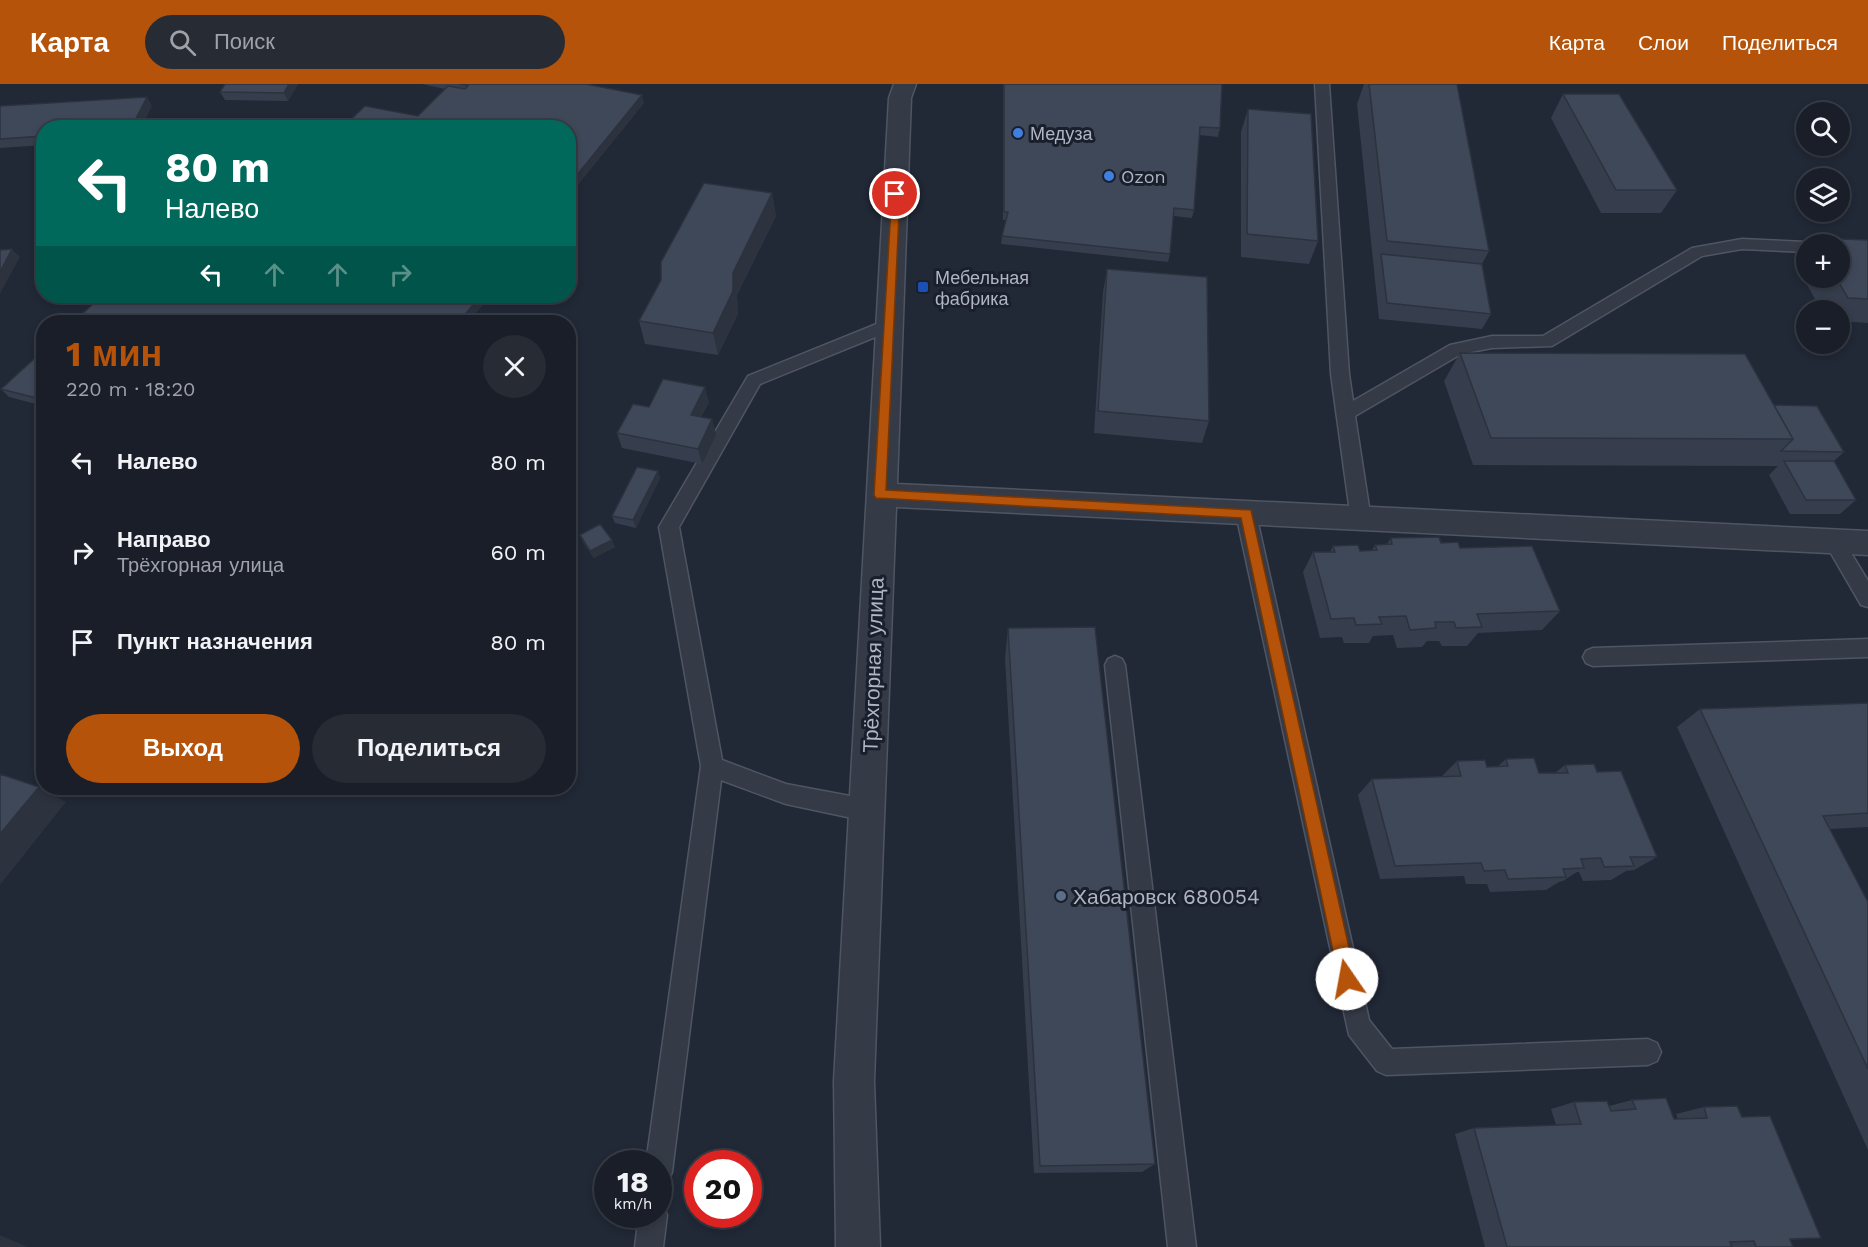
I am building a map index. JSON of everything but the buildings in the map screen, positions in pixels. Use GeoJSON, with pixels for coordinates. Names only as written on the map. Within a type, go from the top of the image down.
{"type":"FeatureCollection","features":[{"type":"Feature","properties":{"kind":"street","name":"Трёхгорная улица"},"geometry":{"type":"LineString","coordinates":[[858,1247],[855,1081],[880,495],[900,98],[905,84]]}},
{"type":"Feature","properties":{"kind":"street"},"geometry":{"type":"LineString","coordinates":[[880,495],[1868,543]]}},
{"type":"Feature","properties":{"kind":"lane"},"geometry":{"type":"LineString","coordinates":[[1322,84],[1340,374],[1361,520]]}},
{"type":"Feature","properties":{"kind":"lane"},"geometry":{"type":"LineString","coordinates":[[1346,413],[1456,349],[1492,342],[1546,342],[1698,252],[1742,244],[1796,247]]}},
{"type":"Feature","properties":{"kind":"lane"},"geometry":{"type":"LineString","coordinates":[[661,1150],[712,766],[669,527],[754,380],[889,325]]}},
{"type":"Feature","properties":{"kind":"lane"},"geometry":{"type":"LineString","coordinates":[[1246,514],[1358,1026],[1386,1062],[1648,1052]]}},
{"type":"Feature","properties":{"kind":"lane"},"geometry":{"type":"LineString","coordinates":[[1835,543],[1868,599]]}},
{"type":"Feature","properties":{"kind":"lane"},"geometry":{"type":"LineString","coordinates":[[1593,657],[1868,648]]}},
{"type":"Feature","properties":{"kind":"lane"},"geometry":{"type":"LineString","coordinates":[[1115,665],[1182,1247]]}},
{"type":"Feature","properties":{"kind":"lane"},"geometry":{"type":"LineString","coordinates":[[712,766],[786,794],[866,810]]}},
{"type":"Feature","properties":{"kind":"lane"},"geometry":{"type":"LineString","coordinates":[[649,1247],[651,1228]]}},
{"type":"Feature","properties":{"kind":"place","name":"Медуза"},"geometry":{"type":"Point","coordinates":[1018,133]}},
{"type":"Feature","properties":{"kind":"place","name":"Ozon"},"geometry":{"type":"Point","coordinates":[1109,176]}},
{"type":"Feature","properties":{"kind":"place","name":"Мебельная фабрика"},"geometry":{"type":"Point","coordinates":[923,287]}},
{"type":"Feature","properties":{"kind":"place","name":"Хабаровск 680054"},"geometry":{"type":"Point","coordinates":[1061,896]}},
{"type":"Feature","properties":{"kind":"route"},"geometry":{"type":"LineString","coordinates":[[895,194],[880,495],[1246,514],[1347,979]]}}]}
